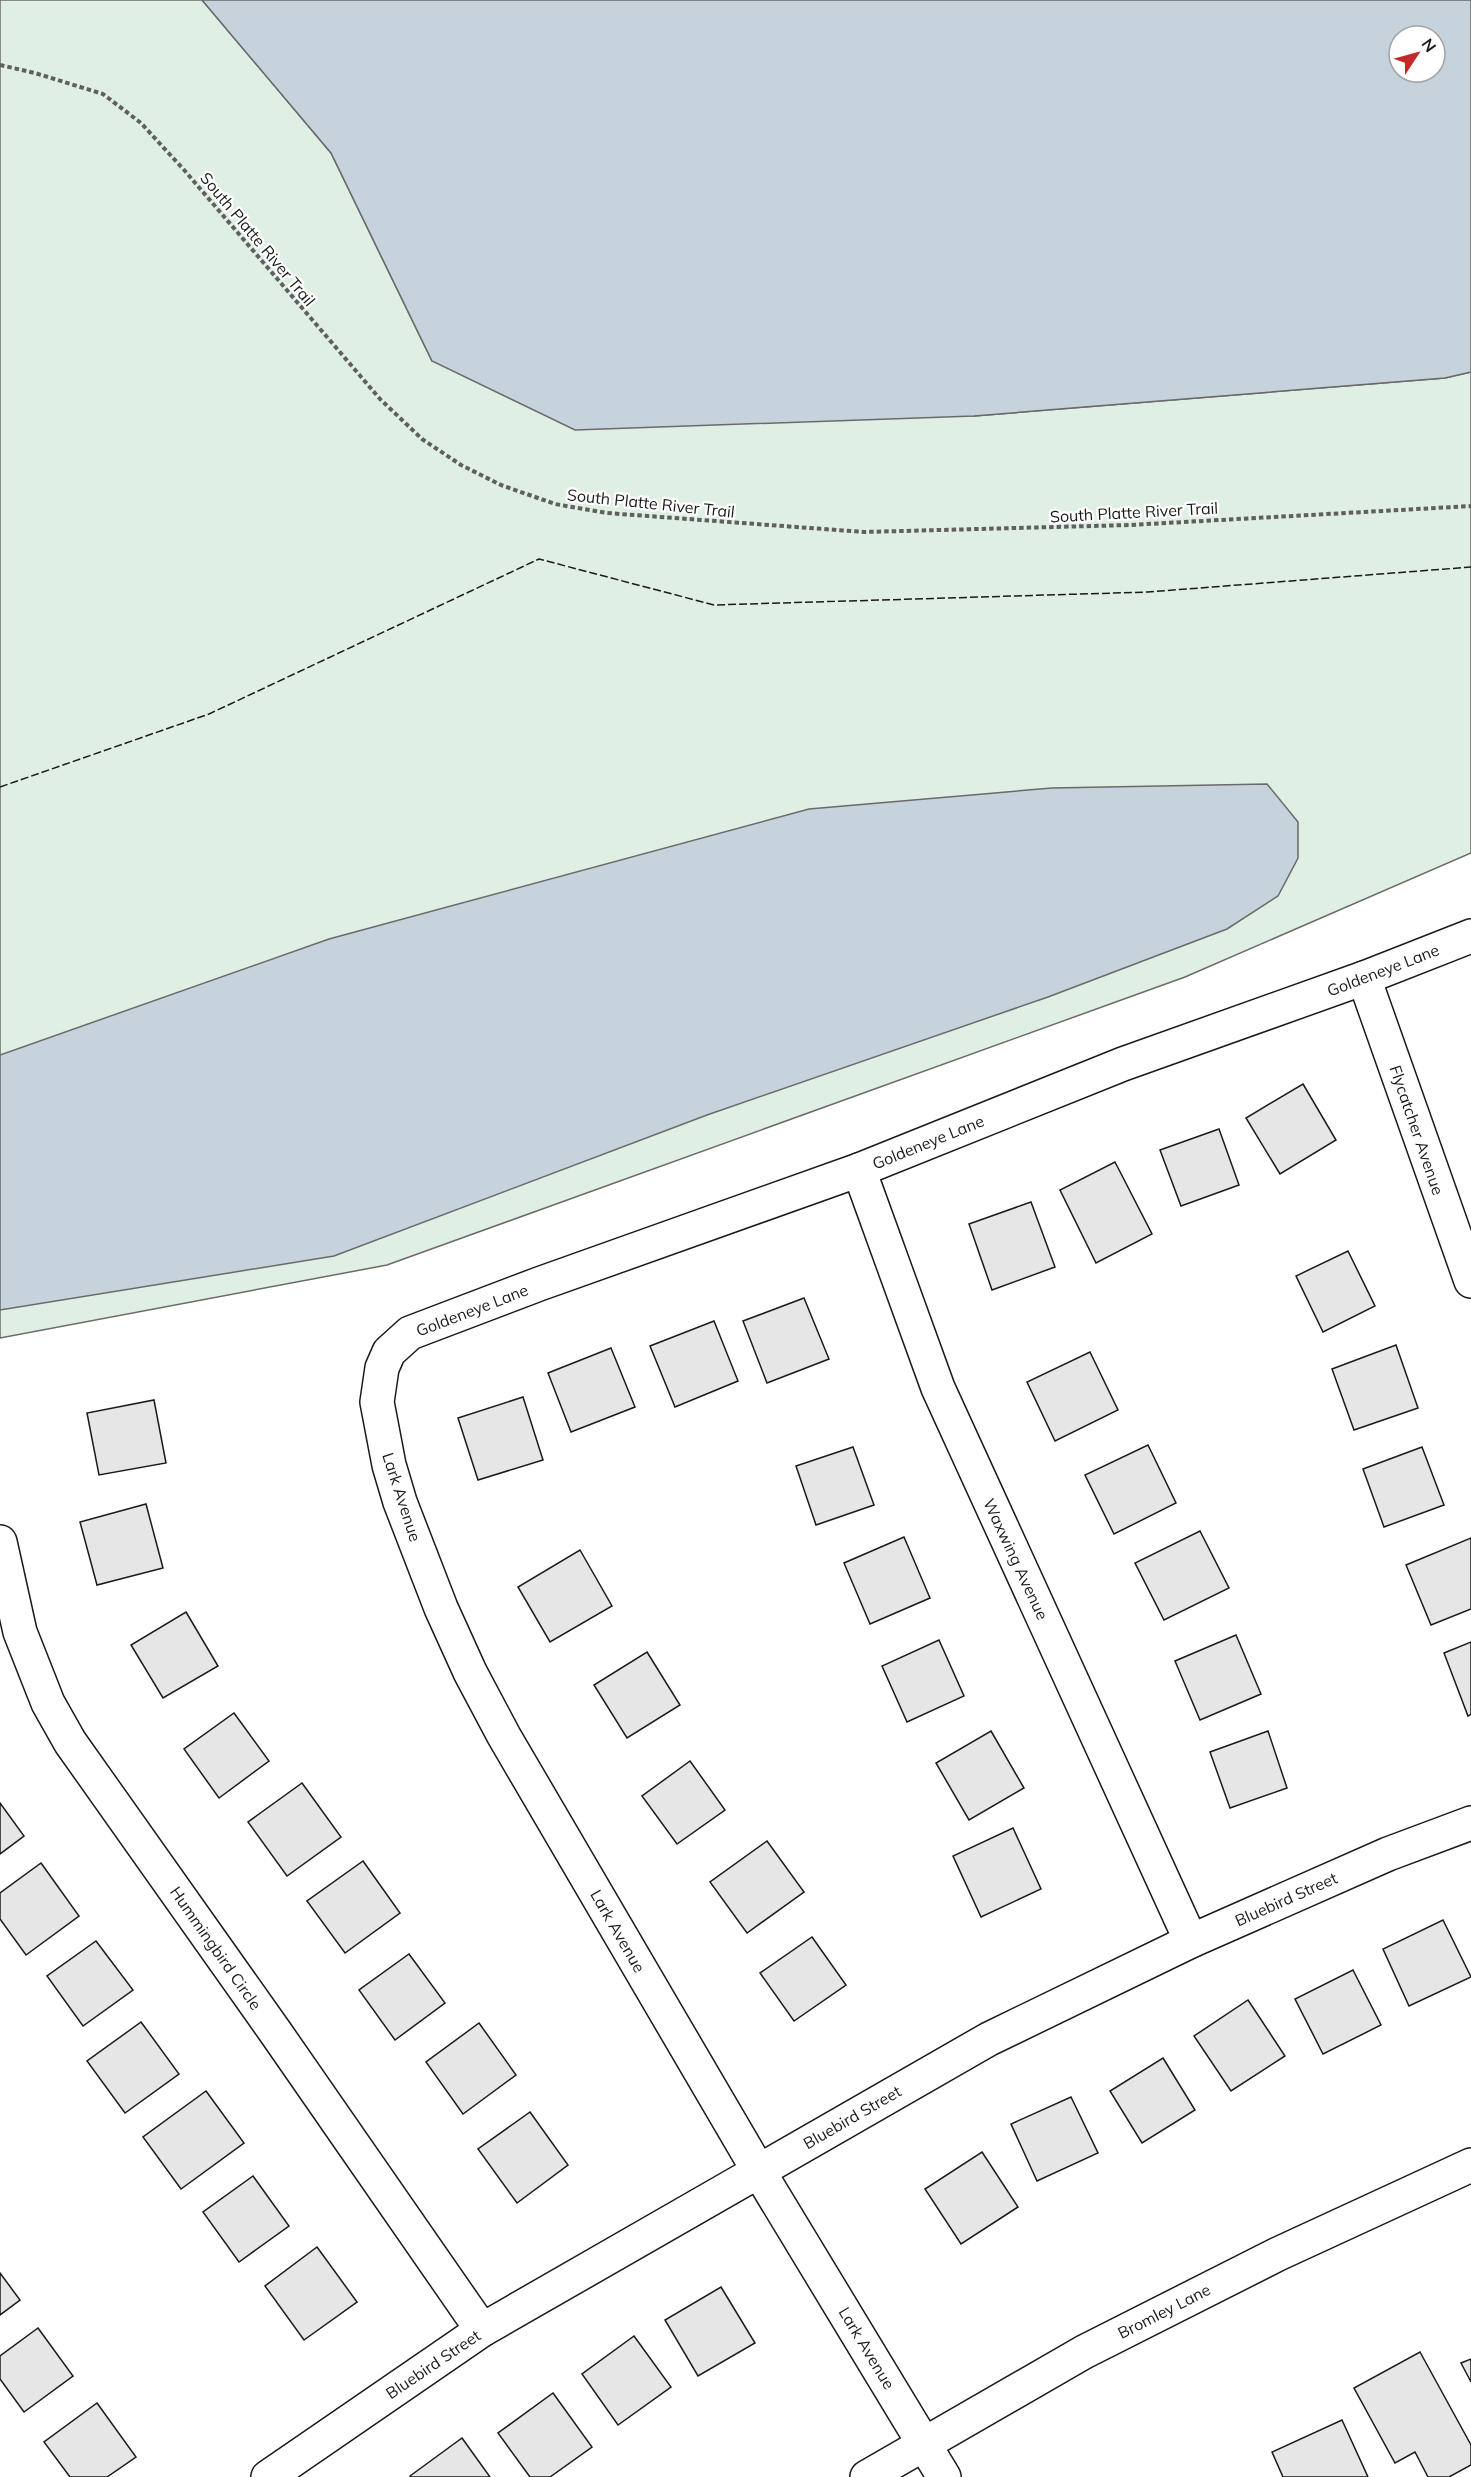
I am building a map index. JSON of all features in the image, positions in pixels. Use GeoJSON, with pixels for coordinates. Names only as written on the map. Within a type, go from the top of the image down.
{"type":"FeatureCollection","features":[{"type":"Feature","properties":{"kind":"street","name":"Goldeneye Lane"},"geometry":{"type":"LineString","coordinates":[[389,1352],[410,1333],[859,1170],[1123,1064],[1364,978],[1471,936]]}},
{"type":"Feature","properties":{"kind":"street","name":"Flycatcher Avenue"},"geometry":{"type":"LineString","coordinates":[[1364,978],[1471,1281]]}},
{"type":"Feature","properties":{"kind":"street","name":"Waxwing Avenue"},"geometry":{"type":"LineString","coordinates":[[859,1170],[938,1388],[1191,1941]]}},
{"type":"Feature","properties":{"kind":"street","name":"Lark Avenue"},"geometry":{"type":"LineString","coordinates":[[389,1352],[382,1368],[377,1402],[389,1466],[400,1502],[441,1608],[470,1672],[504,1736],[758,2170],[925,2442],[944,2477]]}},
{"type":"Feature","properties":{"kind":"street","name":"Hummingbird Circle"},"geometry":{"type":"LineString","coordinates":[[0,1542],[21,1632],[48,1702],[70,1742],[276,2032],[482,2330]]}},
{"type":"Feature","properties":{"kind":"street","name":"Bluebird Street"},"geometry":{"type":"LineString","coordinates":[[268,2477],[482,2330],[989,2039],[1191,1941],[1388,1854],[1471,1822]]}},
{"type":"Feature","properties":{"kind":"street","name":"Bromley Lane"},"geometry":{"type":"LineString","coordinates":[[867,2477],[1094,2346],[1278,2254],[1471,2165]]}},
{"type":"Feature","properties":{"kind":"path","name":"South Platte River Trail"},"geometry":{"type":"LineString","coordinates":[[0,65],[36,73],[103,94],[141,123],[185,171],[380,399],[414,431],[461,465],[501,485],[555,504],[607,513],[864,532],[1130,525],[1471,506]]}},
{"type":"Feature","properties":{"kind":"green space"},"geometry":{"type":"Polygon","coordinates":[[[0,0],[202,0],[331,153],[432,361],[974,416],[1445,378],[1471,372],[1471,853],[1185,977],[387,1265],[0,1338],[0,0]]]}},
{"type":"Feature","properties":{"kind":"shaded area"},"geometry":{"type":"Polygon","coordinates":[[[202,0],[1471,0],[1471,372],[1445,378],[974,416],[575,430],[432,361],[331,153],[202,0]]]}},
{"type":"Feature","properties":{"kind":"shaded area"},"geometry":{"type":"Polygon","coordinates":[[[1267,784],[1298,822],[1298,858],[1278,896],[1227,929],[1048,997],[707,1115],[334,1256],[0,1310],[0,1055],[329,939],[809,809],[1052,788],[1267,784]]]}},
{"type":"Feature","properties":{"kind":"building"},"geometry":{"type":"Polygon","coordinates":[[[1303,1084],[1336,1140],[1280,1174],[1246,1118],[1303,1084]]]}},
{"type":"Feature","properties":{"kind":"building"},"geometry":{"type":"Polygon","coordinates":[[[1219,1129],[1239,1185],[1181,1206],[1160,1150],[1219,1129]]]}},
{"type":"Feature","properties":{"kind":"building"},"geometry":{"type":"Polygon","coordinates":[[[1115,1162],[1152,1234],[1096,1263],[1060,1190],[1115,1162]]]}},
{"type":"Feature","properties":{"kind":"building"},"geometry":{"type":"Polygon","coordinates":[[[1031,1202],[1055,1267],[992,1290],[969,1224],[1031,1202]]]}},
{"type":"Feature","properties":{"kind":"building"},"geometry":{"type":"Polygon","coordinates":[[[1348,1251],[1375,1306],[1323,1332],[1296,1276],[1348,1251]]]}},
{"type":"Feature","properties":{"kind":"building"},"geometry":{"type":"Polygon","coordinates":[[[804,1298],[829,1359],[767,1383],[743,1321],[804,1298]]]}},
{"type":"Feature","properties":{"kind":"building"},"geometry":{"type":"Polygon","coordinates":[[[714,1321],[738,1381],[675,1407],[650,1346],[714,1321]]]}},
{"type":"Feature","properties":{"kind":"building"},"geometry":{"type":"Polygon","coordinates":[[[1396,1345],[1418,1408],[1354,1430],[1332,1369],[1396,1345]]]}},
{"type":"Feature","properties":{"kind":"building"},"geometry":{"type":"Polygon","coordinates":[[[611,1348],[635,1407],[571,1432],[548,1373],[611,1348]]]}},
{"type":"Feature","properties":{"kind":"building"},"geometry":{"type":"Polygon","coordinates":[[[1090,1352],[1118,1410],[1055,1441],[1027,1382],[1090,1352]]]}},
{"type":"Feature","properties":{"kind":"building"},"geometry":{"type":"Polygon","coordinates":[[[523,1397],[543,1460],[478,1480],[458,1418],[523,1397]]]}},
{"type":"Feature","properties":{"kind":"building"},"geometry":{"type":"Polygon","coordinates":[[[154,1400],[166,1463],[99,1475],[87,1413],[154,1400]]]}},
{"type":"Feature","properties":{"kind":"building"},"geometry":{"type":"Polygon","coordinates":[[[1148,1445],[1176,1503],[1114,1534],[1085,1475],[1148,1445]]]}},
{"type":"Feature","properties":{"kind":"building"},"geometry":{"type":"Polygon","coordinates":[[[853,1447],[874,1505],[816,1525],[796,1466],[853,1447]]]}},
{"type":"Feature","properties":{"kind":"building"},"geometry":{"type":"Polygon","coordinates":[[[1422,1447],[1444,1505],[1384,1527],[1363,1469],[1422,1447]]]}},
{"type":"Feature","properties":{"kind":"building"},"geometry":{"type":"Polygon","coordinates":[[[146,1504],[163,1568],[97,1585],[80,1522],[146,1504]]]}},
{"type":"Feature","properties":{"kind":"building"},"geometry":{"type":"Polygon","coordinates":[[[1200,1531],[1229,1588],[1164,1620],[1135,1563],[1200,1531]]]}},
{"type":"Feature","properties":{"kind":"building"},"geometry":{"type":"Polygon","coordinates":[[[904,1537],[930,1598],[870,1624],[844,1563],[904,1537]]]}},
{"type":"Feature","properties":{"kind":"building"},"geometry":{"type":"Polygon","coordinates":[[[1471,1538],[1471,1609],[1431,1625],[1406,1565],[1471,1538]]]}},
{"type":"Feature","properties":{"kind":"building"},"geometry":{"type":"Polygon","coordinates":[[[580,1550],[612,1606],[550,1642],[518,1587],[580,1550]]]}},
{"type":"Feature","properties":{"kind":"building"},"geometry":{"type":"Polygon","coordinates":[[[186,1612],[218,1666],[163,1698],[131,1645],[186,1612]]]}},
{"type":"Feature","properties":{"kind":"building"},"geometry":{"type":"Polygon","coordinates":[[[1236,1635],[1261,1694],[1200,1720],[1175,1661],[1236,1635]]]}},
{"type":"Feature","properties":{"kind":"building"},"geometry":{"type":"Polygon","coordinates":[[[939,1640],[964,1696],[907,1722],[882,1666],[939,1640]]]}},
{"type":"Feature","properties":{"kind":"building"},"geometry":{"type":"Polygon","coordinates":[[[1471,1642],[1471,1714],[1468,1716],[1444,1653],[1471,1642]]]}},
{"type":"Feature","properties":{"kind":"building"},"geometry":{"type":"Polygon","coordinates":[[[647,1652],[680,1705],[627,1738],[594,1685],[647,1652]]]}},
{"type":"Feature","properties":{"kind":"building"},"geometry":{"type":"Polygon","coordinates":[[[234,1713],[269,1761],[219,1798],[184,1749],[234,1713]]]}},
{"type":"Feature","properties":{"kind":"building"},"geometry":{"type":"Polygon","coordinates":[[[991,1731],[1024,1788],[969,1820],[936,1763],[991,1731]]]}},
{"type":"Feature","properties":{"kind":"building"},"geometry":{"type":"Polygon","coordinates":[[[1268,1731],[1287,1788],[1230,1808],[1210,1752],[1268,1731]]]}},
{"type":"Feature","properties":{"kind":"building"},"geometry":{"type":"Polygon","coordinates":[[[690,1761],[725,1810],[677,1844],[642,1796],[690,1761]]]}},
{"type":"Feature","properties":{"kind":"building"},"geometry":{"type":"Polygon","coordinates":[[[302,1783],[341,1837],[287,1876],[248,1822],[302,1783]]]}},
{"type":"Feature","properties":{"kind":"building"},"geometry":{"type":"Polygon","coordinates":[[[0,1803],[24,1836],[0,1854],[0,1803]]]}},
{"type":"Feature","properties":{"kind":"building"},"geometry":{"type":"Polygon","coordinates":[[[1013,1828],[1041,1889],[981,1917],[953,1856],[1013,1828]]]}},
{"type":"Feature","properties":{"kind":"building"},"geometry":{"type":"Polygon","coordinates":[[[767,1841],[804,1892],[747,1933],[710,1882],[767,1841]]]}},
{"type":"Feature","properties":{"kind":"building"},"geometry":{"type":"Polygon","coordinates":[[[363,1861],[400,1913],[345,1953],[307,1901],[363,1861]]]}},
{"type":"Feature","properties":{"kind":"building"},"geometry":{"type":"Polygon","coordinates":[[[41,1863],[79,1916],[26,1955],[0,1919],[0,1893],[41,1863]]]}},
{"type":"Feature","properties":{"kind":"building"},"geometry":{"type":"Polygon","coordinates":[[[1443,1920],[1471,1977],[1409,2006],[1383,1949],[1443,1920]]]}},
{"type":"Feature","properties":{"kind":"building"},"geometry":{"type":"Polygon","coordinates":[[[812,1937],[846,1985],[794,2021],[760,1973],[812,1937]]]}},
{"type":"Feature","properties":{"kind":"building"},"geometry":{"type":"Polygon","coordinates":[[[96,1941],[133,1990],[83,2026],[47,1976],[96,1941]]]}},
{"type":"Feature","properties":{"kind":"building"},"geometry":{"type":"Polygon","coordinates":[[[409,1954],[445,2003],[395,2040],[359,1990],[409,1954]]]}},
{"type":"Feature","properties":{"kind":"building"},"geometry":{"type":"Polygon","coordinates":[[[1353,1970],[1381,2025],[1323,2054],[1295,1999],[1353,1970]]]}},
{"type":"Feature","properties":{"kind":"building"},"geometry":{"type":"Polygon","coordinates":[[[1248,2000],[1285,2056],[1231,2091],[1194,2036],[1248,2000]]]}},
{"type":"Feature","properties":{"kind":"building"},"geometry":{"type":"Polygon","coordinates":[[[141,2022],[179,2074],[125,2113],[87,2061],[141,2022]]]}},
{"type":"Feature","properties":{"kind":"building"},"geometry":{"type":"Polygon","coordinates":[[[479,2023],[516,2075],[463,2114],[426,2062],[479,2023]]]}},
{"type":"Feature","properties":{"kind":"building"},"geometry":{"type":"Polygon","coordinates":[[[1163,2058],[1195,2110],[1142,2143],[1110,2091],[1163,2058]]]}},
{"type":"Feature","properties":{"kind":"building"},"geometry":{"type":"Polygon","coordinates":[[[206,2091],[244,2143],[181,2189],[143,2137],[206,2091]]]}},
{"type":"Feature","properties":{"kind":"building"},"geometry":{"type":"Polygon","coordinates":[[[1071,2097],[1098,2153],[1037,2181],[1011,2124],[1071,2097]]]}},
{"type":"Feature","properties":{"kind":"building"},"geometry":{"type":"Polygon","coordinates":[[[530,2112],[568,2165],[517,2203],[478,2149],[530,2112]]]}},
{"type":"Feature","properties":{"kind":"building"},"geometry":{"type":"Polygon","coordinates":[[[982,2152],[1018,2207],[961,2244],[925,2189],[982,2152]]]}},
{"type":"Feature","properties":{"kind":"building"},"geometry":{"type":"Polygon","coordinates":[[[253,2176],[289,2226],[239,2262],[203,2212],[253,2176]]]}},
{"type":"Feature","properties":{"kind":"building"},"geometry":{"type":"Polygon","coordinates":[[[317,2247],[357,2302],[304,2340],[265,2286],[317,2247]]]}},
{"type":"Feature","properties":{"kind":"building"},"geometry":{"type":"Polygon","coordinates":[[[0,2273],[20,2300],[0,2315],[0,2273]]]}},
{"type":"Feature","properties":{"kind":"building"},"geometry":{"type":"Polygon","coordinates":[[[721,2287],[755,2343],[698,2376],[665,2320],[721,2287]]]}},
{"type":"Feature","properties":{"kind":"building"},"geometry":{"type":"Polygon","coordinates":[[[38,2328],[73,2376],[24,2412],[0,2379],[0,2356],[38,2328]]]}},
{"type":"Feature","properties":{"kind":"building"},"geometry":{"type":"Polygon","coordinates":[[[634,2336],[671,2387],[618,2425],[582,2374],[634,2336]]]}},
{"type":"Feature","properties":{"kind":"building"},"geometry":{"type":"Polygon","coordinates":[[[1420,2352],[1471,2445],[1471,2465],[1449,2477],[1428,2477],[1415,2452],[1395,2463],[1354,2388],[1420,2352]]]}},
{"type":"Feature","properties":{"kind":"building"},"geometry":{"type":"Polygon","coordinates":[[[1471,2359],[1471,2382],[1461,2363],[1471,2359]]]}},
{"type":"Feature","properties":{"kind":"building"},"geometry":{"type":"Polygon","coordinates":[[[553,2393],[592,2447],[550,2477],[530,2477],[498,2433],[553,2393]]]}},
{"type":"Feature","properties":{"kind":"building"},"geometry":{"type":"Polygon","coordinates":[[[97,2403],[136,2457],[107,2477],[70,2477],[44,2442],[97,2403]]]}},
{"type":"Feature","properties":{"kind":"building"},"geometry":{"type":"Polygon","coordinates":[[[1342,2420],[1368,2477],[1283,2477],[1272,2452],[1342,2420]]]}},
{"type":"Feature","properties":{"kind":"building"},"geometry":{"type":"Polygon","coordinates":[[[462,2438],[490,2477],[410,2476],[462,2438]]]}},
{"type":"Feature","properties":{"kind":"fence"},"geometry":{"type":"LineString","coordinates":[[0,787],[209,714],[539,559],[714,605],[1148,592],[1471,567]]}}]}
